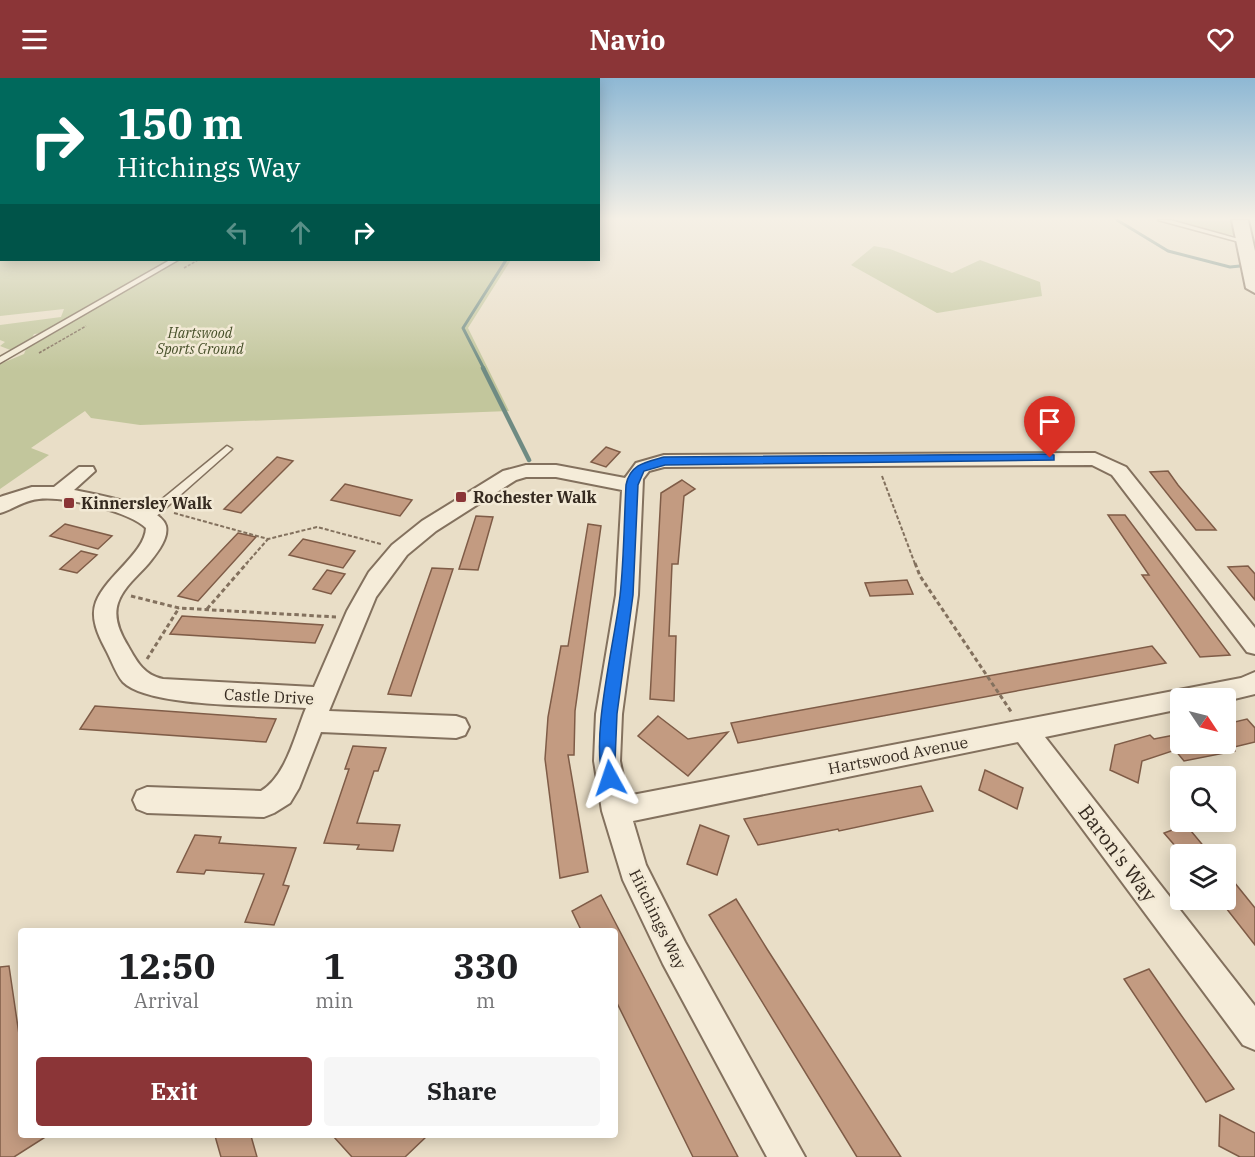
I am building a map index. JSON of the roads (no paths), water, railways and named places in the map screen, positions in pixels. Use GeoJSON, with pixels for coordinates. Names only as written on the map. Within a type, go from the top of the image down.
{"type":"FeatureCollection","features":[{"type":"Feature","properties":{"kind":"street"},"geometry":{"type":"LineString","coordinates":[[1250,270],[1255,288]]}},
{"type":"Feature","properties":{"kind":"street"},"geometry":{"type":"LineString","coordinates":[[632,485],[634,476],[640,468],[664,461],[1095,459],[1119,471],[1254,644]]}},
{"type":"Feature","properties":{"kind":"street","name":"Castle Drive"},"geometry":{"type":"LineString","coordinates":[[148,517],[157,528],[154,539],[112,591],[106,602],[105,615],[131,674],[148,686],[163,689],[319,710],[356,618],[376,579],[400,550],[510,475],[524,470],[552,469],[632,485]]}},
{"type":"Feature","properties":{"kind":"street"},"geometry":{"type":"LineString","coordinates":[[58,493],[86,471]]}},
{"type":"Feature","properties":{"kind":"street","name":"Hitchings Way"},"geometry":{"type":"LineString","coordinates":[[632,485],[627,595],[609,714],[607,761],[616,811],[633,870],[674,953],[787,1157]]}},
{"type":"Feature","properties":{"kind":"street"},"geometry":{"type":"LineString","coordinates":[[0,506],[27,494],[58,493],[148,517]]}},
{"type":"Feature","properties":{"kind":"street","name":"Hartswood Avenue"},"geometry":{"type":"LineString","coordinates":[[1229,688],[1255,682]]}},
{"type":"Feature","properties":{"kind":"street","name":"Hartswood Avenue"},"geometry":{"type":"LineString","coordinates":[[616,811],[1170,701]]}},
{"type":"Feature","properties":{"kind":"street"},"geometry":{"type":"LineString","coordinates":[[147,800],[264,804],[280,794],[290,779],[319,710],[456,727]]}},
{"type":"Feature","properties":{"kind":"street","name":"Baron's Way"},"geometry":{"type":"LineString","coordinates":[[1024,730],[1255,1033]]}},
{"type":"Feature","properties":{"kind":"lane"},"geometry":{"type":"LineString","coordinates":[[0,360],[156,270]]}},
{"type":"Feature","properties":{"kind":"lane"},"geometry":{"type":"LineString","coordinates":[[148,517],[227,449]]}},
{"type":"Feature","properties":{"kind":"waterway"},"geometry":{"type":"LineString","coordinates":[[484,369],[463,328],[499,270]]}},
{"type":"Feature","properties":{"kind":"waterway"},"geometry":{"type":"LineString","coordinates":[[483,368],[529,460]]}},
{"type":"Feature","properties":{"kind":"place","name":"Rochester Walk"},"geometry":{"type":"Point","coordinates":[461,497]}},
{"type":"Feature","properties":{"kind":"place","name":"Kinnersley Walk"},"geometry":{"type":"Point","coordinates":[69,503]}},
{"type":"Feature","properties":{"kind":"park label","name":"Hartswood Sports Ground"},"geometry":{"type":"Point","coordinates":[200,342]}}]}
